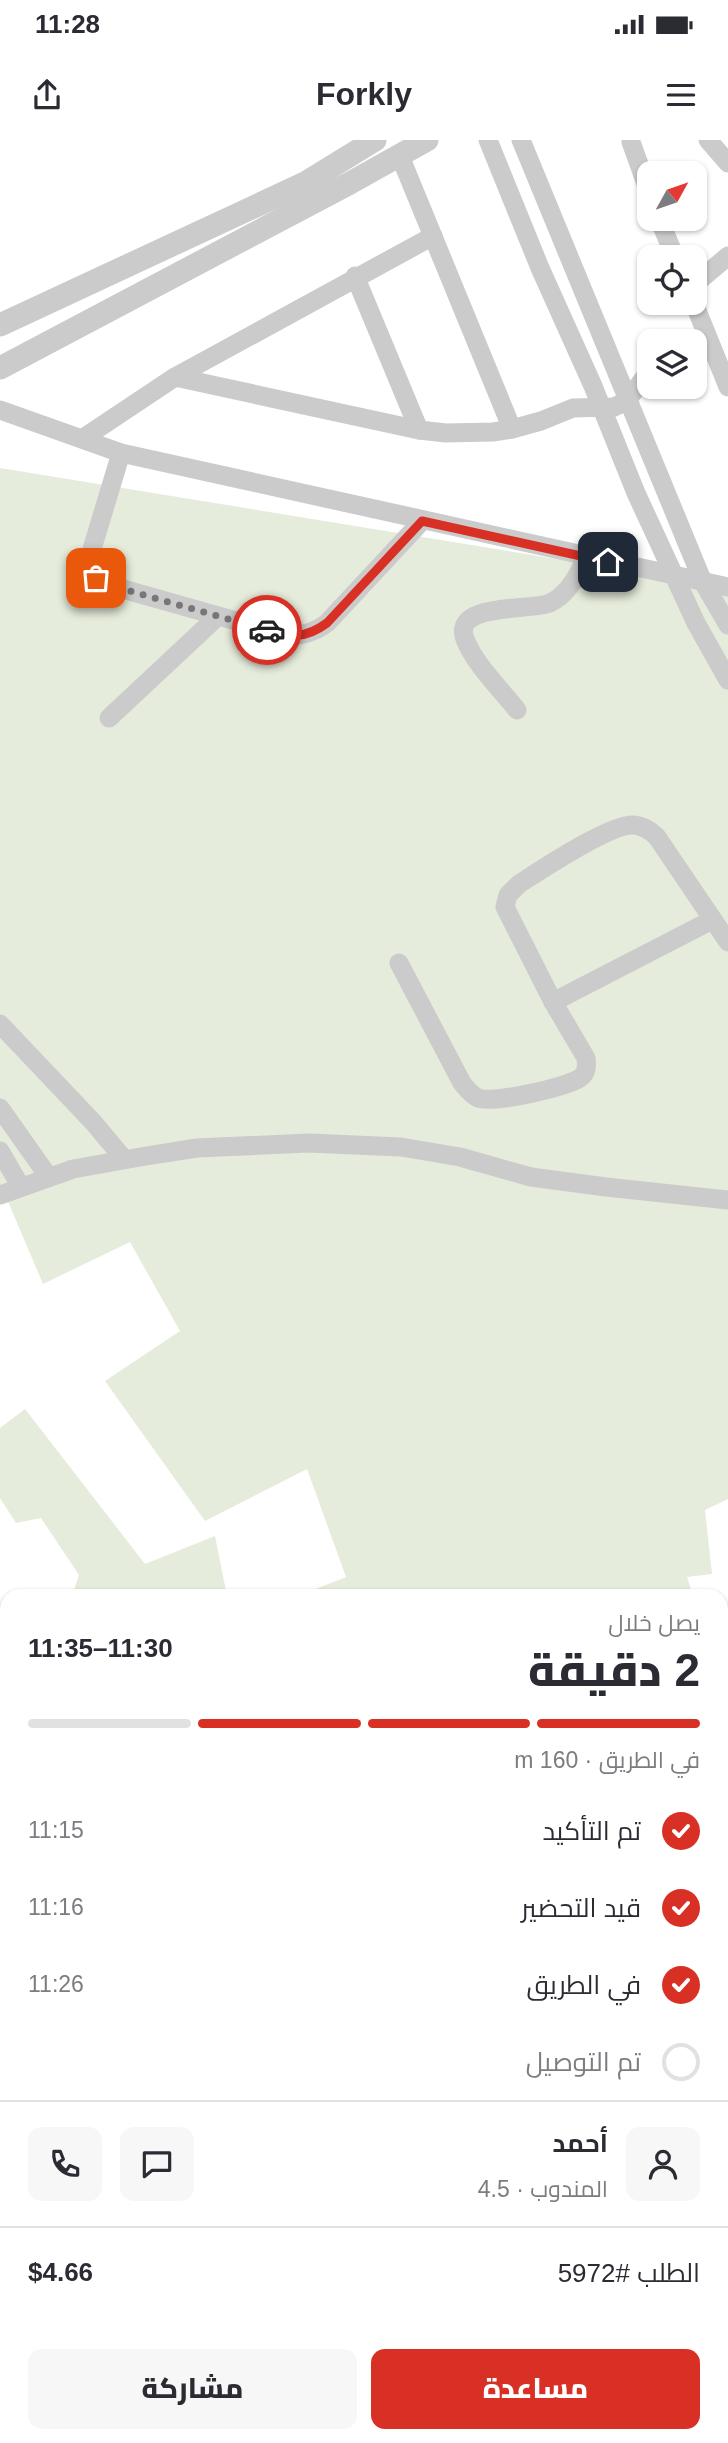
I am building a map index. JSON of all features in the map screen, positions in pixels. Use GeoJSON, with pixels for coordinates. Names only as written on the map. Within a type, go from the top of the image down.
{"type":"FeatureCollection","features":[{"type":"Feature","properties":{"kind":"street"},"geometry":{"type":"LineString","coordinates":[[0,325],[293,189],[375,140]]}},
{"type":"Feature","properties":{"kind":"street"},"geometry":{"type":"LineString","coordinates":[[0,368],[427,140]]}},
{"type":"Feature","properties":{"kind":"street"},"geometry":{"type":"LineString","coordinates":[[488,140],[540,268],[674,576],[696,623],[728,680]]}},
{"type":"Feature","properties":{"kind":"street"},"geometry":{"type":"LineString","coordinates":[[521,140],[703,582],[728,625]]}},
{"type":"Feature","properties":{"kind":"street"},"geometry":{"type":"LineString","coordinates":[[708,140],[728,163]]}},
{"type":"Feature","properties":{"kind":"street"},"geometry":{"type":"LineString","coordinates":[[631,142],[638,161]]}},
{"type":"Feature","properties":{"kind":"street"},"geometry":{"type":"LineString","coordinates":[[400,156],[512,429]]}},
{"type":"Feature","properties":{"kind":"street"},"geometry":{"type":"LineString","coordinates":[[82,439],[175,377],[355,276],[433,236]]}},
{"type":"Feature","properties":{"kind":"street"},"geometry":{"type":"LineString","coordinates":[[707,274],[728,256]]}},
{"type":"Feature","properties":{"kind":"street"},"geometry":{"type":"LineString","coordinates":[[355,276],[419,430]]}},
{"type":"Feature","properties":{"kind":"street"},"geometry":{"type":"LineString","coordinates":[[707,351],[728,387]]}},
{"type":"Feature","properties":{"kind":"street"},"geometry":{"type":"LineString","coordinates":[[573,408],[607,375],[637,371]]}},
{"type":"Feature","properties":{"kind":"street"},"geometry":{"type":"LineString","coordinates":[[175,377],[419,430],[446,433],[512,429],[573,408],[601,409],[627,401],[637,387]]}},
{"type":"Feature","properties":{"kind":"street"},"geometry":{"type":"LineString","coordinates":[[0,410],[121,453],[728,587]]}},
{"type":"Feature","properties":{"kind":"street"},"geometry":{"type":"LineString","coordinates":[[121,453],[89,559],[89,570],[105,584],[289,636],[304,635],[327,623],[422,521]]}},
{"type":"Feature","properties":{"kind":"street"},"geometry":{"type":"LineString","coordinates":[[517,710],[477,659],[463,632],[472,618],[490,610],[533,608],[558,598],[576,576],[586,556]]}},
{"type":"Feature","properties":{"kind":"street"},"geometry":{"type":"LineString","coordinates":[[109,718],[218,616]]}},
{"type":"Feature","properties":{"kind":"street"},"geometry":{"type":"LineString","coordinates":[[399,963],[470,1093],[479,1098],[497,1099],[564,1085],[586,1072],[586,1058],[552,1002],[505,907],[506,901],[519,884],[611,830],[633,824],[650,830],[657,837],[728,942]]}},
{"type":"Feature","properties":{"kind":"street"},"geometry":{"type":"LineString","coordinates":[[552,1002],[712,920]]}},
{"type":"Feature","properties":{"kind":"street"},"geometry":{"type":"LineString","coordinates":[[0,1024],[93,1122],[124,1159]]}},
{"type":"Feature","properties":{"kind":"street"},"geometry":{"type":"LineString","coordinates":[[0,1108],[48,1176]]}},
{"type":"Feature","properties":{"kind":"street"},"geometry":{"type":"LineString","coordinates":[[0,1195],[48,1176],[124,1159],[197,1148],[309,1143],[401,1147],[460,1157],[542,1179],[728,1200]]}},
{"type":"Feature","properties":{"kind":"street"},"geometry":{"type":"LineString","coordinates":[[0,1152],[21,1187]]}},
{"type":"Feature","properties":{"kind":"green space"},"geometry":{"type":"Polygon","coordinates":[[[0,468],[728,587],[728,1499],[705,1510],[712,1574],[687,1577],[691,1589],[316,1589],[346,1577],[307,1469],[205,1521],[105,1381],[180,1331],[130,1242],[43,1284],[4,1192],[0,1193],[0,468]]]}},
{"type":"Feature","properties":{"kind":"green space"},"geometry":{"type":"Polygon","coordinates":[[[25,1409],[145,1564],[215,1536],[226,1589],[74,1589],[79,1575],[41,1518],[16,1523],[0,1498],[0,1428],[25,1409]]]}},
{"type":"Feature","properties":{"kind":"way so far"},"geometry":{"type":"LineString","coordinates":[[96,578],[105,584],[267,630]]}},
{"type":"Feature","properties":{"kind":"route"},"geometry":{"type":"LineString","coordinates":[[267,630],[289,636],[318,630],[422,521],[608,562]]}}]}
